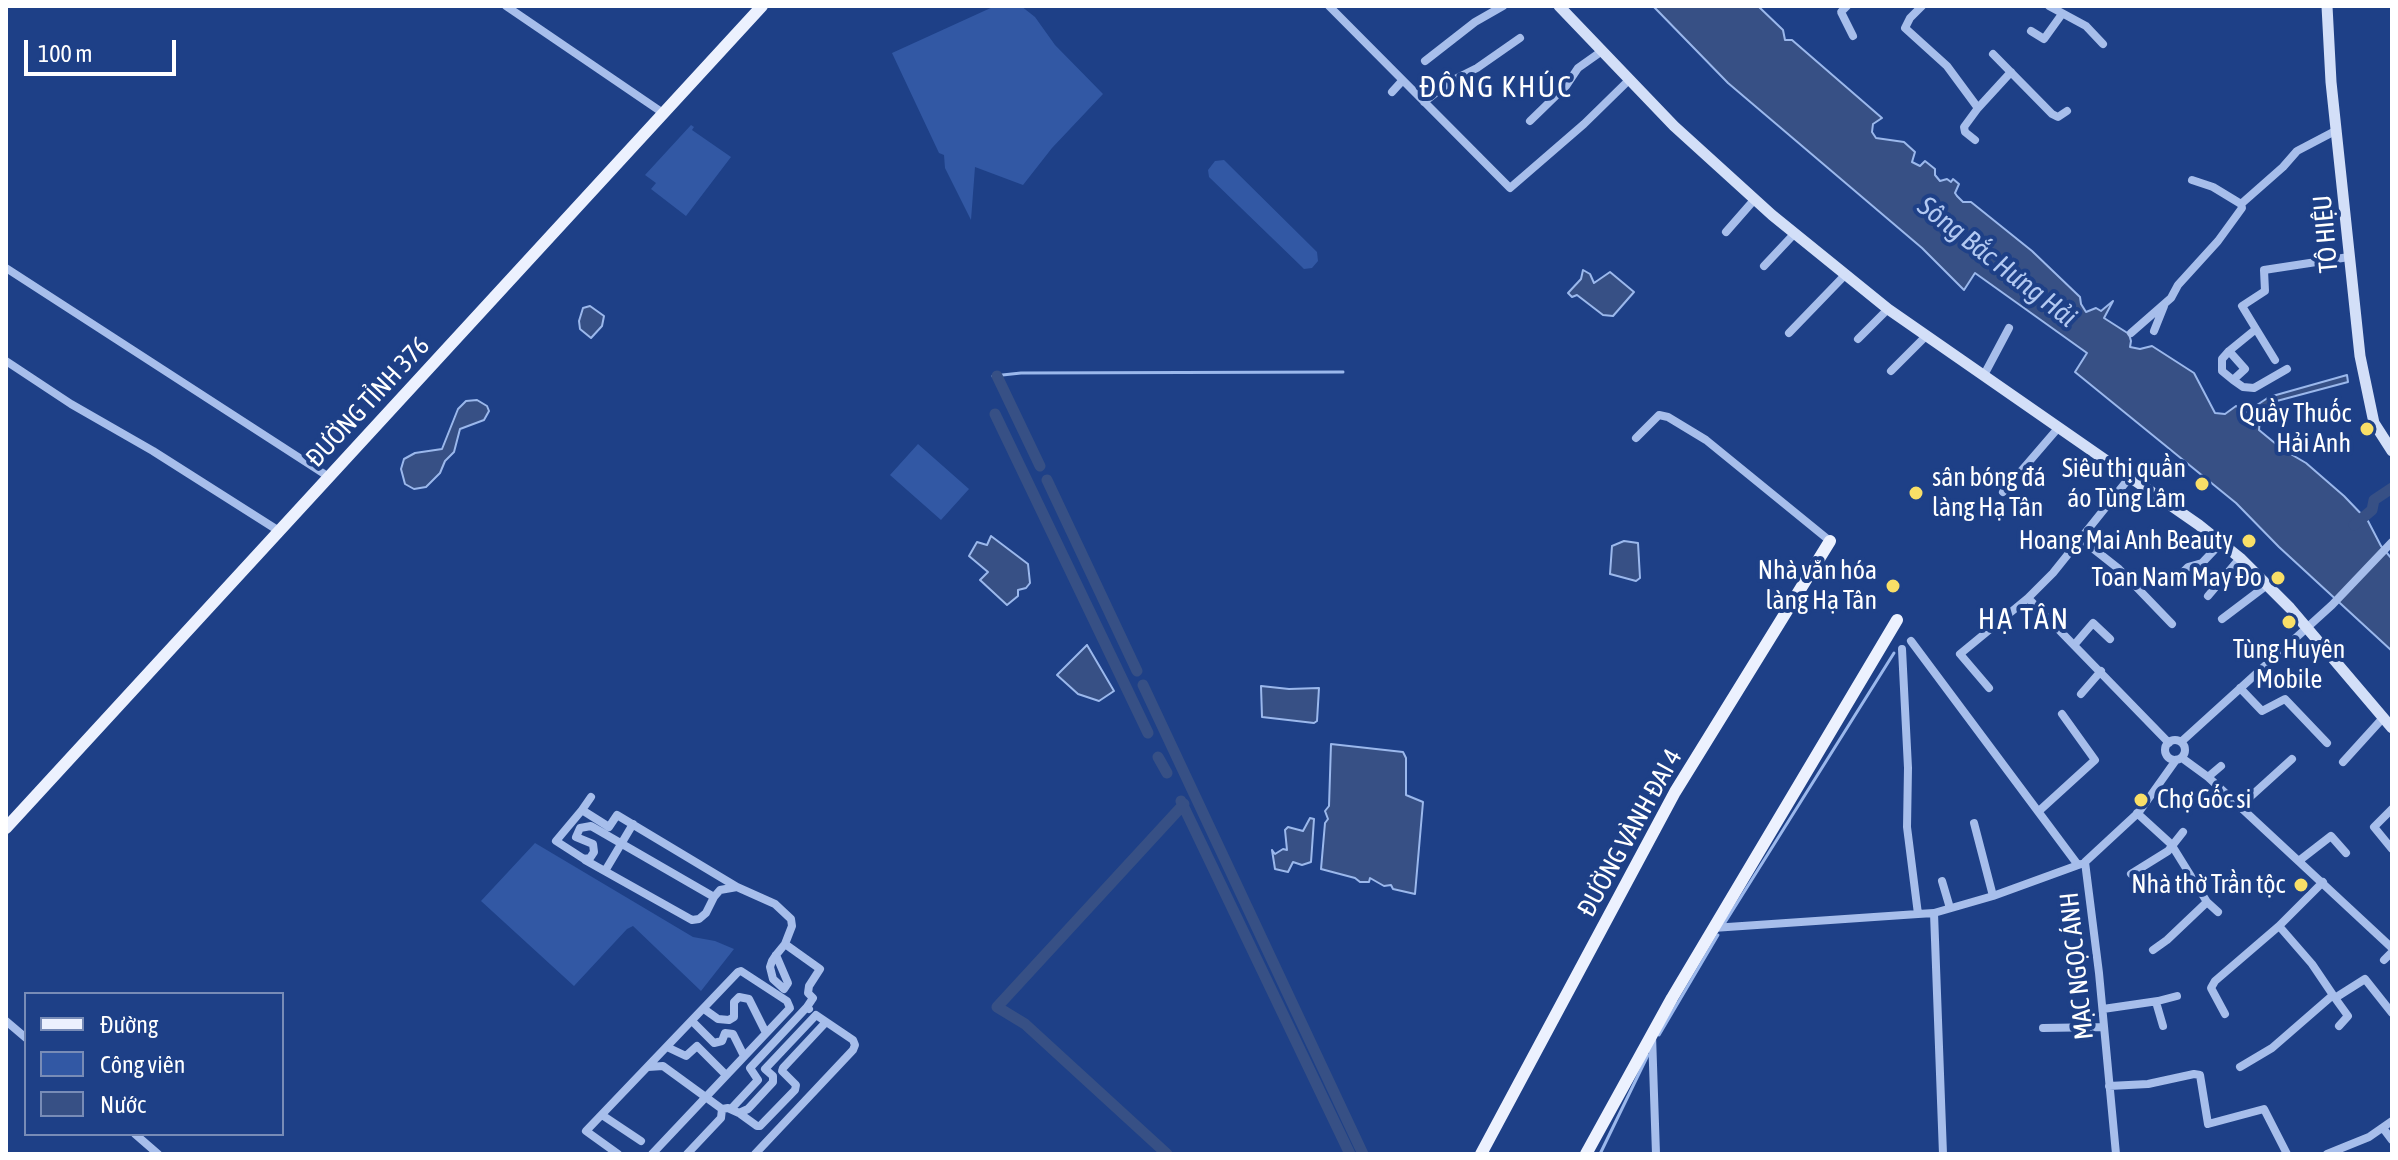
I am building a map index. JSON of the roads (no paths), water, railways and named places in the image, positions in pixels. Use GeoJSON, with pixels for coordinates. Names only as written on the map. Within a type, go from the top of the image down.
{"type":"FeatureCollection","features":[{"type":"Feature","properties":{"kind":"main road","name":"ĐƯỜNG TỈNH 376"},"geometry":{"type":"LineString","coordinates":[[6,828],[762,6]]}},
{"type":"Feature","properties":{"kind":"main road","name":"ĐƯỜNG VÀNH ĐAI 4"},"geometry":{"type":"LineString","coordinates":[[1481,1154],[1675,792],[1830,541]]}},
{"type":"Feature","properties":{"kind":"main road"},"geometry":{"type":"LineString","coordinates":[[1586,1154],[1713,928],[1897,620]]}},
{"type":"Feature","properties":{"kind":"street"},"geometry":{"type":"LineString","coordinates":[[506,6],[663,113]]}},
{"type":"Feature","properties":{"kind":"street"},"geometry":{"type":"LineString","coordinates":[[1329,6],[1510,188],[1629,80]]}},
{"type":"Feature","properties":{"kind":"street"},"geometry":{"type":"LineString","coordinates":[[1425,61],[1475,22],[1503,6]]}},
{"type":"Feature","properties":{"kind":"street"},"geometry":{"type":"LineString","coordinates":[[1559,6],[1629,80],[1754,200],[1888,309],[2130,477],[2240,558],[2392,728]]}},
{"type":"Feature","properties":{"kind":"street"},"geometry":{"type":"LineString","coordinates":[[1847,6],[1841,12],[1853,36]]}},
{"type":"Feature","properties":{"kind":"street"},"geometry":{"type":"LineString","coordinates":[[1922,6],[1905,28],[1947,66],[1978,108]]}},
{"type":"Feature","properties":{"kind":"street"},"geometry":{"type":"LineString","coordinates":[[2049,6],[2086,26],[2103,44]]}},
{"type":"Feature","properties":{"kind":"street","name":"TÔ HIỆU"},"geometry":{"type":"LineString","coordinates":[[2327,6],[2349,257],[2366,392],[2374,423],[2392,451]]}},
{"type":"Feature","properties":{"kind":"street"},"geometry":{"type":"LineString","coordinates":[[2031,31],[2044,39],[2062,14]]}},
{"type":"Feature","properties":{"kind":"street"},"geometry":{"type":"LineString","coordinates":[[1424,102],[1451,81],[1477,68],[1520,38]]}},
{"type":"Feature","properties":{"kind":"street"},"geometry":{"type":"LineString","coordinates":[[1530,121],[1566,86],[1578,68],[1602,51]]}},
{"type":"Feature","properties":{"kind":"street"},"geometry":{"type":"LineString","coordinates":[[1993,54],[2052,114],[2058,117],[2067,111]]}},
{"type":"Feature","properties":{"kind":"street"},"geometry":{"type":"LineString","coordinates":[[1975,140],[1965,132],[1964,127],[2011,72]]}},
{"type":"Feature","properties":{"kind":"street"},"geometry":{"type":"LineString","coordinates":[[1392,92],[1402,81]]}},
{"type":"Feature","properties":{"kind":"street"},"geometry":{"type":"LineString","coordinates":[[2131,333],[2164,304],[2218,241],[2242,208],[2241,204],[2297,151],[2337,130]]}},
{"type":"Feature","properties":{"kind":"street"},"geometry":{"type":"LineString","coordinates":[[2192,180],[2213,187],[2241,204]]}},
{"type":"Feature","properties":{"kind":"street"},"geometry":{"type":"LineString","coordinates":[[1726,232],[1754,200]]}},
{"type":"Feature","properties":{"kind":"street"},"geometry":{"type":"LineString","coordinates":[[1764,266],[1795,233]]}},
{"type":"Feature","properties":{"kind":"street"},"geometry":{"type":"LineString","coordinates":[[2275,360],[2242,306],[2265,291],[2264,270],[2349,257]]}},
{"type":"Feature","properties":{"kind":"street"},"geometry":{"type":"LineString","coordinates":[[6,268],[329,477]]}},
{"type":"Feature","properties":{"kind":"street"},"geometry":{"type":"LineString","coordinates":[[1789,333],[1846,274]]}},
{"type":"Feature","properties":{"kind":"street"},"geometry":{"type":"LineString","coordinates":[[2154,331],[2164,304]]}},
{"type":"Feature","properties":{"kind":"street"},"geometry":{"type":"LineString","coordinates":[[1858,339],[1888,309]]}},
{"type":"Feature","properties":{"kind":"street"},"geometry":{"type":"LineString","coordinates":[[1984,375],[2009,328]]}},
{"type":"Feature","properties":{"kind":"street"},"geometry":{"type":"LineString","coordinates":[[2256,329],[2222,359],[2222,371],[2243,387],[2254,388],[2287,369]]}},
{"type":"Feature","properties":{"kind":"street"},"geometry":{"type":"LineString","coordinates":[[1891,371],[1926,336]]}},
{"type":"Feature","properties":{"kind":"street"},"geometry":{"type":"LineString","coordinates":[[2229,351],[2245,369],[2233,380]]}},
{"type":"Feature","properties":{"kind":"street"},"geometry":{"type":"LineString","coordinates":[[6,361],[279,531]]}},
{"type":"Feature","properties":{"kind":"street"},"geometry":{"type":"LineString","coordinates":[[1636,438],[1659,415],[1668,417],[1706,440],[1830,541]]}},
{"type":"Feature","properties":{"kind":"street"},"geometry":{"type":"LineString","coordinates":[[2003,492],[2059,427]]}},
{"type":"Feature","properties":{"kind":"street"},"geometry":{"type":"LineString","coordinates":[[1989,688],[1960,654],[2028,598],[2053,573],[2130,477]]}},
{"type":"Feature","properties":{"kind":"street"},"geometry":{"type":"LineString","coordinates":[[2081,539],[2119,569],[2172,624]]}},
{"type":"Feature","properties":{"kind":"street"},"geometry":{"type":"LineString","coordinates":[[2180,575],[2188,567],[2202,563],[2221,543]]}},
{"type":"Feature","properties":{"kind":"street"},"geometry":{"type":"LineString","coordinates":[[2181,742],[2306,629],[2390,544]]}},
{"type":"Feature","properties":{"kind":"street"},"geometry":{"type":"LineString","coordinates":[[2208,596],[2240,558]]}},
{"type":"Feature","properties":{"kind":"street"},"geometry":{"type":"LineString","coordinates":[[2222,619],[2267,585]]}},
{"type":"Feature","properties":{"kind":"street"},"geometry":{"type":"LineString","coordinates":[[2028,598],[2169,743]]}},
{"type":"Feature","properties":{"kind":"street"},"geometry":{"type":"LineString","coordinates":[[2075,644],[2093,623],[2110,639]]}},
{"type":"Feature","properties":{"kind":"street"},"geometry":{"type":"LineString","coordinates":[[1713,928],[1934,913],[1993,896],[2082,863],[1911,641]]}},
{"type":"Feature","properties":{"kind":"street"},"geometry":{"type":"LineString","coordinates":[[1902,649],[1908,768],[1907,827],[1918,914]]}},
{"type":"Feature","properties":{"kind":"street"},"geometry":{"type":"LineString","coordinates":[[2081,694],[2101,671]]}},
{"type":"Feature","properties":{"kind":"street"},"geometry":{"type":"LineString","coordinates":[[2240,688],[2262,711],[2285,699],[2327,743]]}},
{"type":"Feature","properties":{"kind":"street"},"geometry":{"type":"LineString","coordinates":[[2039,811],[2095,760],[2062,714]]}},
{"type":"Feature","properties":{"kind":"street"},"geometry":{"type":"LineString","coordinates":[[2343,762],[2382,719]]}},
{"type":"Feature","properties":{"kind":"street"},"geometry":{"type":"LineString","coordinates":[[2179,759],[2186,750],[2181,742],[2175,740],[2169,743],[2166,754],[2170,759],[2179,759],[2208,777],[2300,860],[2337,901],[2392,950],[2384,960]]}},
{"type":"Feature","properties":{"kind":"street","name":"MẠC NGỌC ÁNH"},"geometry":{"type":"LineString","coordinates":[[2116,1154],[2095,891],[2082,863],[2137,813],[2179,759]]}},
{"type":"Feature","properties":{"kind":"street"},"geometry":{"type":"LineString","coordinates":[[2239,807],[2292,759]]}},
{"type":"Feature","properties":{"kind":"street"},"geometry":{"type":"LineString","coordinates":[[2208,777],[2221,766]]}},
{"type":"Feature","properties":{"kind":"street"},"geometry":{"type":"LineString","coordinates":[[591,797],[556,841],[584,859],[692,920],[706,913],[720,890],[737,887]]}},
{"type":"Feature","properties":{"kind":"street"},"geometry":{"type":"LineString","coordinates":[[2392,809],[2374,827],[2392,849]]}},
{"type":"Feature","properties":{"kind":"street"},"geometry":{"type":"LineString","coordinates":[[582,810],[609,827],[617,815],[737,887],[786,912],[792,926],[785,944],[776,955]]}},
{"type":"Feature","properties":{"kind":"street"},"geometry":{"type":"LineString","coordinates":[[2137,813],[2171,844],[2207,902],[2218,912]]}},
{"type":"Feature","properties":{"kind":"street"},"geometry":{"type":"LineString","coordinates":[[1974,823],[1993,896]]}},
{"type":"Feature","properties":{"kind":"street"},"geometry":{"type":"LineString","coordinates":[[605,871],[633,824]]}},
{"type":"Feature","properties":{"kind":"street"},"geometry":{"type":"LineString","coordinates":[[584,859],[590,858],[594,852],[593,844],[576,837],[580,828],[591,826],[714,897]]}},
{"type":"Feature","properties":{"kind":"street"},"geometry":{"type":"LineString","coordinates":[[2131,874],[2168,851],[2183,832]]}},
{"type":"Feature","properties":{"kind":"street"},"geometry":{"type":"LineString","coordinates":[[2300,860],[2331,836],[2346,853]]}},
{"type":"Feature","properties":{"kind":"street"},"geometry":{"type":"LineString","coordinates":[[1942,881],[1950,908]]}},
{"type":"Feature","properties":{"kind":"street"},"geometry":{"type":"LineString","coordinates":[[2225,1014],[2211,988],[2323,882]]}},
{"type":"Feature","properties":{"kind":"street"},"geometry":{"type":"LineString","coordinates":[[2153,950],[2207,902]]}},
{"type":"Feature","properties":{"kind":"street"},"geometry":{"type":"LineString","coordinates":[[1934,913],[1943,1154]]}},
{"type":"Feature","properties":{"kind":"street"},"geometry":{"type":"LineString","coordinates":[[2279,926],[2312,964],[2348,1016],[2339,1026]]}},
{"type":"Feature","properties":{"kind":"street"},"geometry":{"type":"LineString","coordinates":[[687,1154],[758,1080],[750,1068],[813,998],[808,993],[809,986],[820,969],[785,944]]}},
{"type":"Feature","properties":{"kind":"street"},"geometry":{"type":"LineString","coordinates":[[618,1154],[586,1131],[741,971],[790,1008],[652,1154]]}},
{"type":"Feature","properties":{"kind":"street"},"geometry":{"type":"LineString","coordinates":[[2240,1067],[2272,1048],[2334,996],[2365,979],[2392,1013]]}},
{"type":"Feature","properties":{"kind":"street"},"geometry":{"type":"LineString","coordinates":[[2103,1009],[2177,996]]}},
{"type":"Feature","properties":{"kind":"street"},"geometry":{"type":"LineString","coordinates":[[704,1009],[718,1019],[729,1020],[734,1017],[734,1002],[739,997],[749,999],[766,1033]]}},
{"type":"Feature","properties":{"kind":"street"},"geometry":{"type":"LineString","coordinates":[[2156,1002],[2163,1026]]}},
{"type":"Feature","properties":{"kind":"street"},"geometry":{"type":"LineString","coordinates":[[755,1154],[855,1045],[853,1040],[807,1007]]}},
{"type":"Feature","properties":{"kind":"street"},"geometry":{"type":"LineString","coordinates":[[731,1110],[748,1109],[773,1082],[773,1076],[765,1069],[816,1015]]}},
{"type":"Feature","properties":{"kind":"street"},"geometry":{"type":"LineString","coordinates":[[6,1021],[24,1036]]}},
{"type":"Feature","properties":{"kind":"street"},"geometry":{"type":"LineString","coordinates":[[692,1021],[714,1043],[722,1041],[725,1033],[733,1034],[744,1056]]}},
{"type":"Feature","properties":{"kind":"street"},"geometry":{"type":"LineString","coordinates":[[648,1067],[663,1066],[705,1096],[760,1126],[795,1090],[796,1085],[782,1071],[783,1068],[826,1022]]}},
{"type":"Feature","properties":{"kind":"street"},"geometry":{"type":"LineString","coordinates":[[2043,1028],[2104,1027]]}},
{"type":"Feature","properties":{"kind":"street"},"geometry":{"type":"LineString","coordinates":[[1652,1033],[1656,1154]]}},
{"type":"Feature","properties":{"kind":"street"},"geometry":{"type":"LineString","coordinates":[[664,1050],[686,1056],[697,1046],[726,1075]]}},
{"type":"Feature","properties":{"kind":"street"},"geometry":{"type":"LineString","coordinates":[[663,1066],[664,1050]]}},
{"type":"Feature","properties":{"kind":"street"},"geometry":{"type":"LineString","coordinates":[[2109,1086],[2148,1084],[2200,1075],[2208,1124],[2264,1109],[2287,1154]]}},
{"type":"Feature","properties":{"kind":"street"},"geometry":{"type":"LineString","coordinates":[[602,1115],[641,1141]]}},
{"type":"Feature","properties":{"kind":"street"},"geometry":{"type":"LineString","coordinates":[[2327,1154],[2359,1141],[2392,1121]]}},
{"type":"Feature","properties":{"kind":"street"},"geometry":{"type":"LineString","coordinates":[[2383,1128],[2392,1140]]}},
{"type":"Feature","properties":{"kind":"street"},"geometry":{"type":"LineString","coordinates":[[137,1136],[158,1154]]}},
{"type":"Feature","properties":{"kind":"street"},"geometry":{"type":"LineString","coordinates":[[2359,1141],[2362,1154]]}},
{"type":"Feature","properties":{"kind":"water","name":"Sông Bắc Hưng Hải"},"geometry":{"type":"Polygon","coordinates":[[[1653,6],[1758,6],[1783,30],[1785,40],[1792,40],[1882,118],[1873,124],[1872,132],[1876,138],[1904,142],[1915,152],[1912,162],[1920,166],[1925,161],[1935,169],[1940,181],[1947,179],[1951,182],[1953,179],[1959,184],[1955,193],[1963,202],[1971,202],[2032,251],[2080,297],[2086,312],[2096,308],[2101,311],[2113,301],[2104,318],[2129,334],[2130,347],[2140,349],[2152,346],[2194,373],[2215,413],[2225,414],[2236,406],[2245,413],[2269,397],[2347,375],[2348,382],[2273,402],[2265,407],[2259,430],[2306,463],[2344,496],[2368,521],[2392,559],[2392,651],[2236,503],[2075,372],[2087,353],[1975,273],[1964,290],[1922,248],[1728,83],[1653,6]]]}},
{"type":"Feature","properties":{"kind":"water"},"geometry":{"type":"Polygon","coordinates":[[[1583,270],[1590,274],[1594,283],[1610,272],[1634,292],[1613,316],[1603,315],[1577,295],[1572,297],[1568,293],[1581,279],[1583,270]]]}},
{"type":"Feature","properties":{"kind":"water"},"geometry":{"type":"Polygon","coordinates":[[[590,306],[604,316],[602,326],[591,338],[580,329],[579,321],[583,308],[590,306]]]}},
{"type":"Feature","properties":{"kind":"water"},"geometry":{"type":"Polygon","coordinates":[[[477,400],[489,411],[484,420],[460,429],[454,452],[445,461],[440,473],[426,487],[414,489],[405,484],[401,469],[404,459],[415,453],[442,449],[458,409],[466,401],[477,400]]]}},
{"type":"Feature","properties":{"kind":"water"},"geometry":{"type":"Polygon","coordinates":[[[991,536],[1028,564],[1030,583],[1018,590],[1018,596],[1007,605],[980,580],[988,572],[969,556],[977,542],[987,545],[991,536]]]}},
{"type":"Feature","properties":{"kind":"water"},"geometry":{"type":"Polygon","coordinates":[[[1624,541],[1638,543],[1640,578],[1636,581],[1610,574],[1612,546],[1624,541]]]}},
{"type":"Feature","properties":{"kind":"water"},"geometry":{"type":"Polygon","coordinates":[[[1087,645],[1114,691],[1099,701],[1078,694],[1057,675],[1087,645]]]}},
{"type":"Feature","properties":{"kind":"water"},"geometry":{"type":"Polygon","coordinates":[[[1261,686],[1319,688],[1317,721],[1262,717],[1261,686]]]}},
{"type":"Feature","properties":{"kind":"water"},"geometry":{"type":"Polygon","coordinates":[[[1331,744],[1403,752],[1406,758],[1406,795],[1423,802],[1415,894],[1393,889],[1391,885],[1384,886],[1370,878],[1369,882],[1360,882],[1321,869],[1325,823],[1328,819],[1325,811],[1329,806],[1331,744]]]}},
{"type":"Feature","properties":{"kind":"water"},"geometry":{"type":"Polygon","coordinates":[[[1310,818],[1314,819],[1311,862],[1302,865],[1293,862],[1288,872],[1275,869],[1272,850],[1275,854],[1287,850],[1285,830],[1288,827],[1303,831],[1310,818]]]}},
{"type":"Feature","properties":{"kind":"waterway"},"geometry":{"type":"LineString","coordinates":[[993,376],[1021,373],[1343,372]]}},
{"type":"Feature","properties":{"kind":"waterway"},"geometry":{"type":"LineString","coordinates":[[997,376],[1040,466]]}},
{"type":"Feature","properties":{"kind":"waterway"},"geometry":{"type":"LineString","coordinates":[[995,414],[1148,733]]}},
{"type":"Feature","properties":{"kind":"waterway"},"geometry":{"type":"LineString","coordinates":[[1047,480],[1137,671]]}},
{"type":"Feature","properties":{"kind":"waterway"},"geometry":{"type":"LineString","coordinates":[[2354,525],[2372,510],[2374,500],[2392,488]]}},
{"type":"Feature","properties":{"kind":"waterway"},"geometry":{"type":"LineString","coordinates":[[1724,924],[1894,653]]}},
{"type":"Feature","properties":{"kind":"waterway"},"geometry":{"type":"LineString","coordinates":[[1143,685],[1363,1154]]}},
{"type":"Feature","properties":{"kind":"waterway"},"geometry":{"type":"LineString","coordinates":[[1158,757],[1167,773]]}},
{"type":"Feature","properties":{"kind":"waterway"},"geometry":{"type":"LineString","coordinates":[[1181,801],[1350,1154]]}},
{"type":"Feature","properties":{"kind":"waterway"},"geometry":{"type":"LineString","coordinates":[[1167,1154],[1025,1024],[997,1007],[1184,804]]}},
{"type":"Feature","properties":{"kind":"waterway"},"geometry":{"type":"LineString","coordinates":[[1659,1035],[1718,935]]}},
{"type":"Feature","properties":{"kind":"waterway"},"geometry":{"type":"LineString","coordinates":[[1600,1154],[1648,1055]]}},
{"type":"Feature","properties":{"kind":"place","name":"Quầy Thuốc Hải Anh"},"geometry":{"type":"Point","coordinates":[2367,429]}},
{"type":"Feature","properties":{"kind":"place","name":"Siêu thị quần áo Tùng Lâm"},"geometry":{"type":"Point","coordinates":[2202,484]}},
{"type":"Feature","properties":{"kind":"place","name":"sân bóng đá làng Hạ Tân"},"geometry":{"type":"Point","coordinates":[1916,493]}},
{"type":"Feature","properties":{"kind":"place","name":"Hoang Mai Anh Beauty"},"geometry":{"type":"Point","coordinates":[2249,541]}},
{"type":"Feature","properties":{"kind":"place","name":"Toan Nam May Đo"},"geometry":{"type":"Point","coordinates":[2278,578]}},
{"type":"Feature","properties":{"kind":"place","name":"Nhà văn hóa làng Hạ Tân"},"geometry":{"type":"Point","coordinates":[1893,586]}},
{"type":"Feature","properties":{"kind":"place","name":"Tùng Huyên Mobile"},"geometry":{"type":"Point","coordinates":[2289,622]}},
{"type":"Feature","properties":{"kind":"place","name":"Chợ Gốc si"},"geometry":{"type":"Point","coordinates":[2141,800]}},
{"type":"Feature","properties":{"kind":"place","name":"Nhà thờ Trần tộc"},"geometry":{"type":"Point","coordinates":[2301,885]}},
{"type":"Feature","properties":{"kind":"district","name":"ĐÔNG KHÚC"},"geometry":{"type":"Point","coordinates":[1496,88]}},
{"type":"Feature","properties":{"kind":"district","name":"HẠ TÂN"},"geometry":{"type":"Point","coordinates":[2024,620]}}]}
